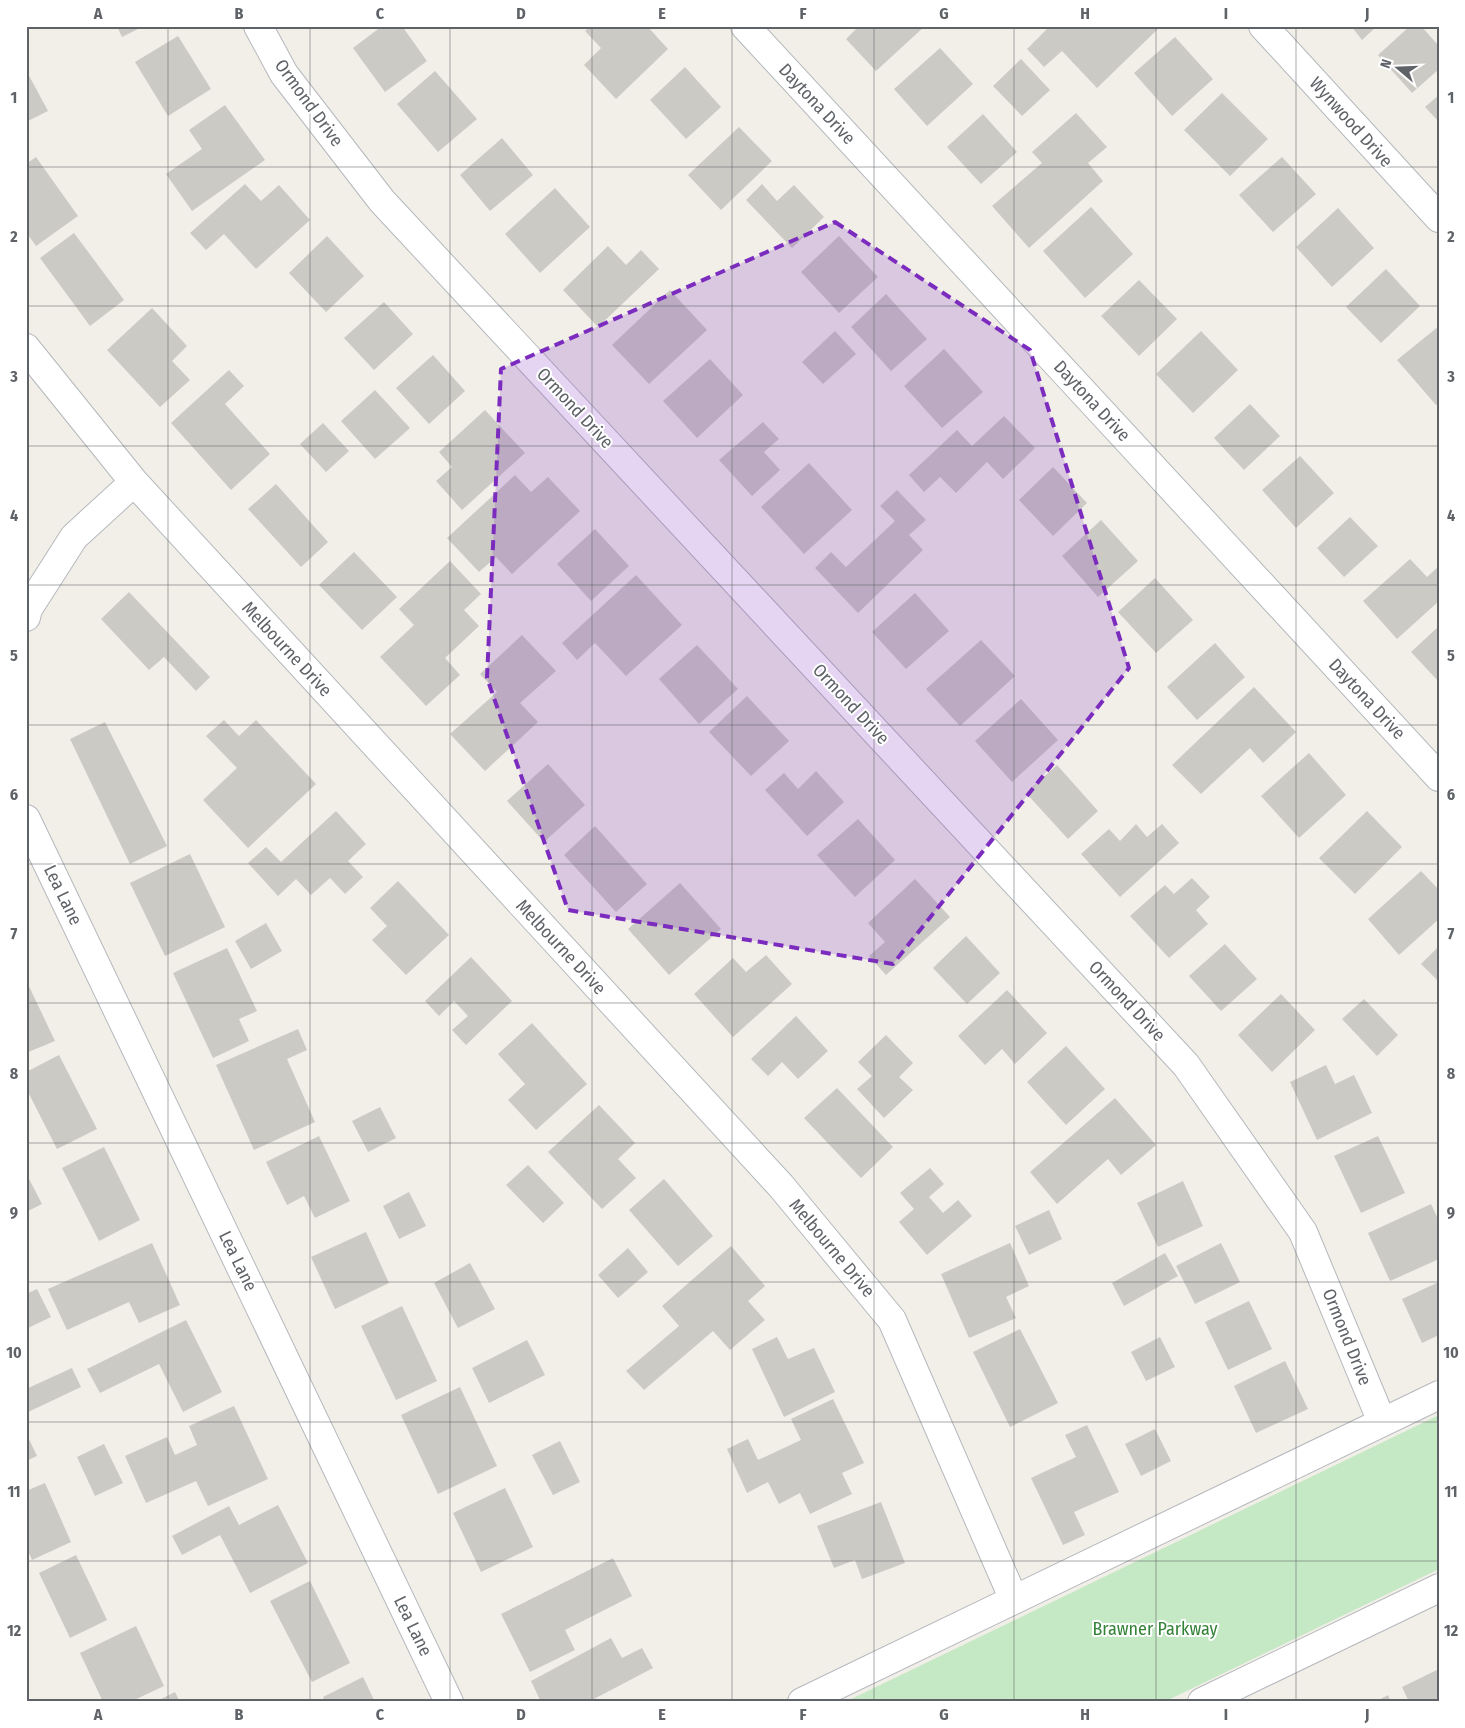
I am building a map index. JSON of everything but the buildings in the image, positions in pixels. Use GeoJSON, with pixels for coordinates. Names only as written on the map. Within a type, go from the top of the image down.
{"type":"FeatureCollection","features":[{"type":"Feature","properties":{"kind":"street","name":"Ormond Drive"},"geometry":{"type":"LineString","coordinates":[[258,26],[284,74],[382,201],[1186,1064],[1304,1232],[1382,1422]]}},
{"type":"Feature","properties":{"kind":"street","name":"Daytona Drive"},"geometry":{"type":"LineString","coordinates":[[745,26],[1439,777]]}},
{"type":"Feature","properties":{"kind":"street","name":"Wynwood Drive"},"geometry":{"type":"LineString","coordinates":[[1263,26],[1439,218]]}},
{"type":"Feature","properties":{"kind":"street","name":"Melbourne Drive"},"geometry":{"type":"LineString","coordinates":[[26,348],[134,482],[781,1186],[892,1320],[1014,1600]]}},
{"type":"Feature","properties":{"kind":"street"},"geometry":{"type":"LineString","coordinates":[[26,617],[28,609],[74,537],[134,482]]}},
{"type":"Feature","properties":{"kind":"street","name":"Lea Lane"},"geometry":{"type":"LineString","coordinates":[[26,819],[449,1702]]}},
{"type":"Feature","properties":{"kind":"street"},"geometry":{"type":"LineString","coordinates":[[802,1702],[1439,1395]]}},
{"type":"Feature","properties":{"kind":"street"},"geometry":{"type":"LineString","coordinates":[[1202,1702],[1439,1588]]}},
{"type":"Feature","properties":{"kind":"highlighted area"},"geometry":{"type":"Polygon","coordinates":[[[835,222],[1030,350],[1129,668],[893,964],[568,910],[487,678],[501,369],[835,222]]]}},
{"type":"Feature","properties":{"kind":"green space","name":"Brawner Parkway"},"geometry":{"type":"Polygon","coordinates":[[[1439,1415],[1439,1569],[1164,1702],[845,1702],[1439,1415]]]}}]}
